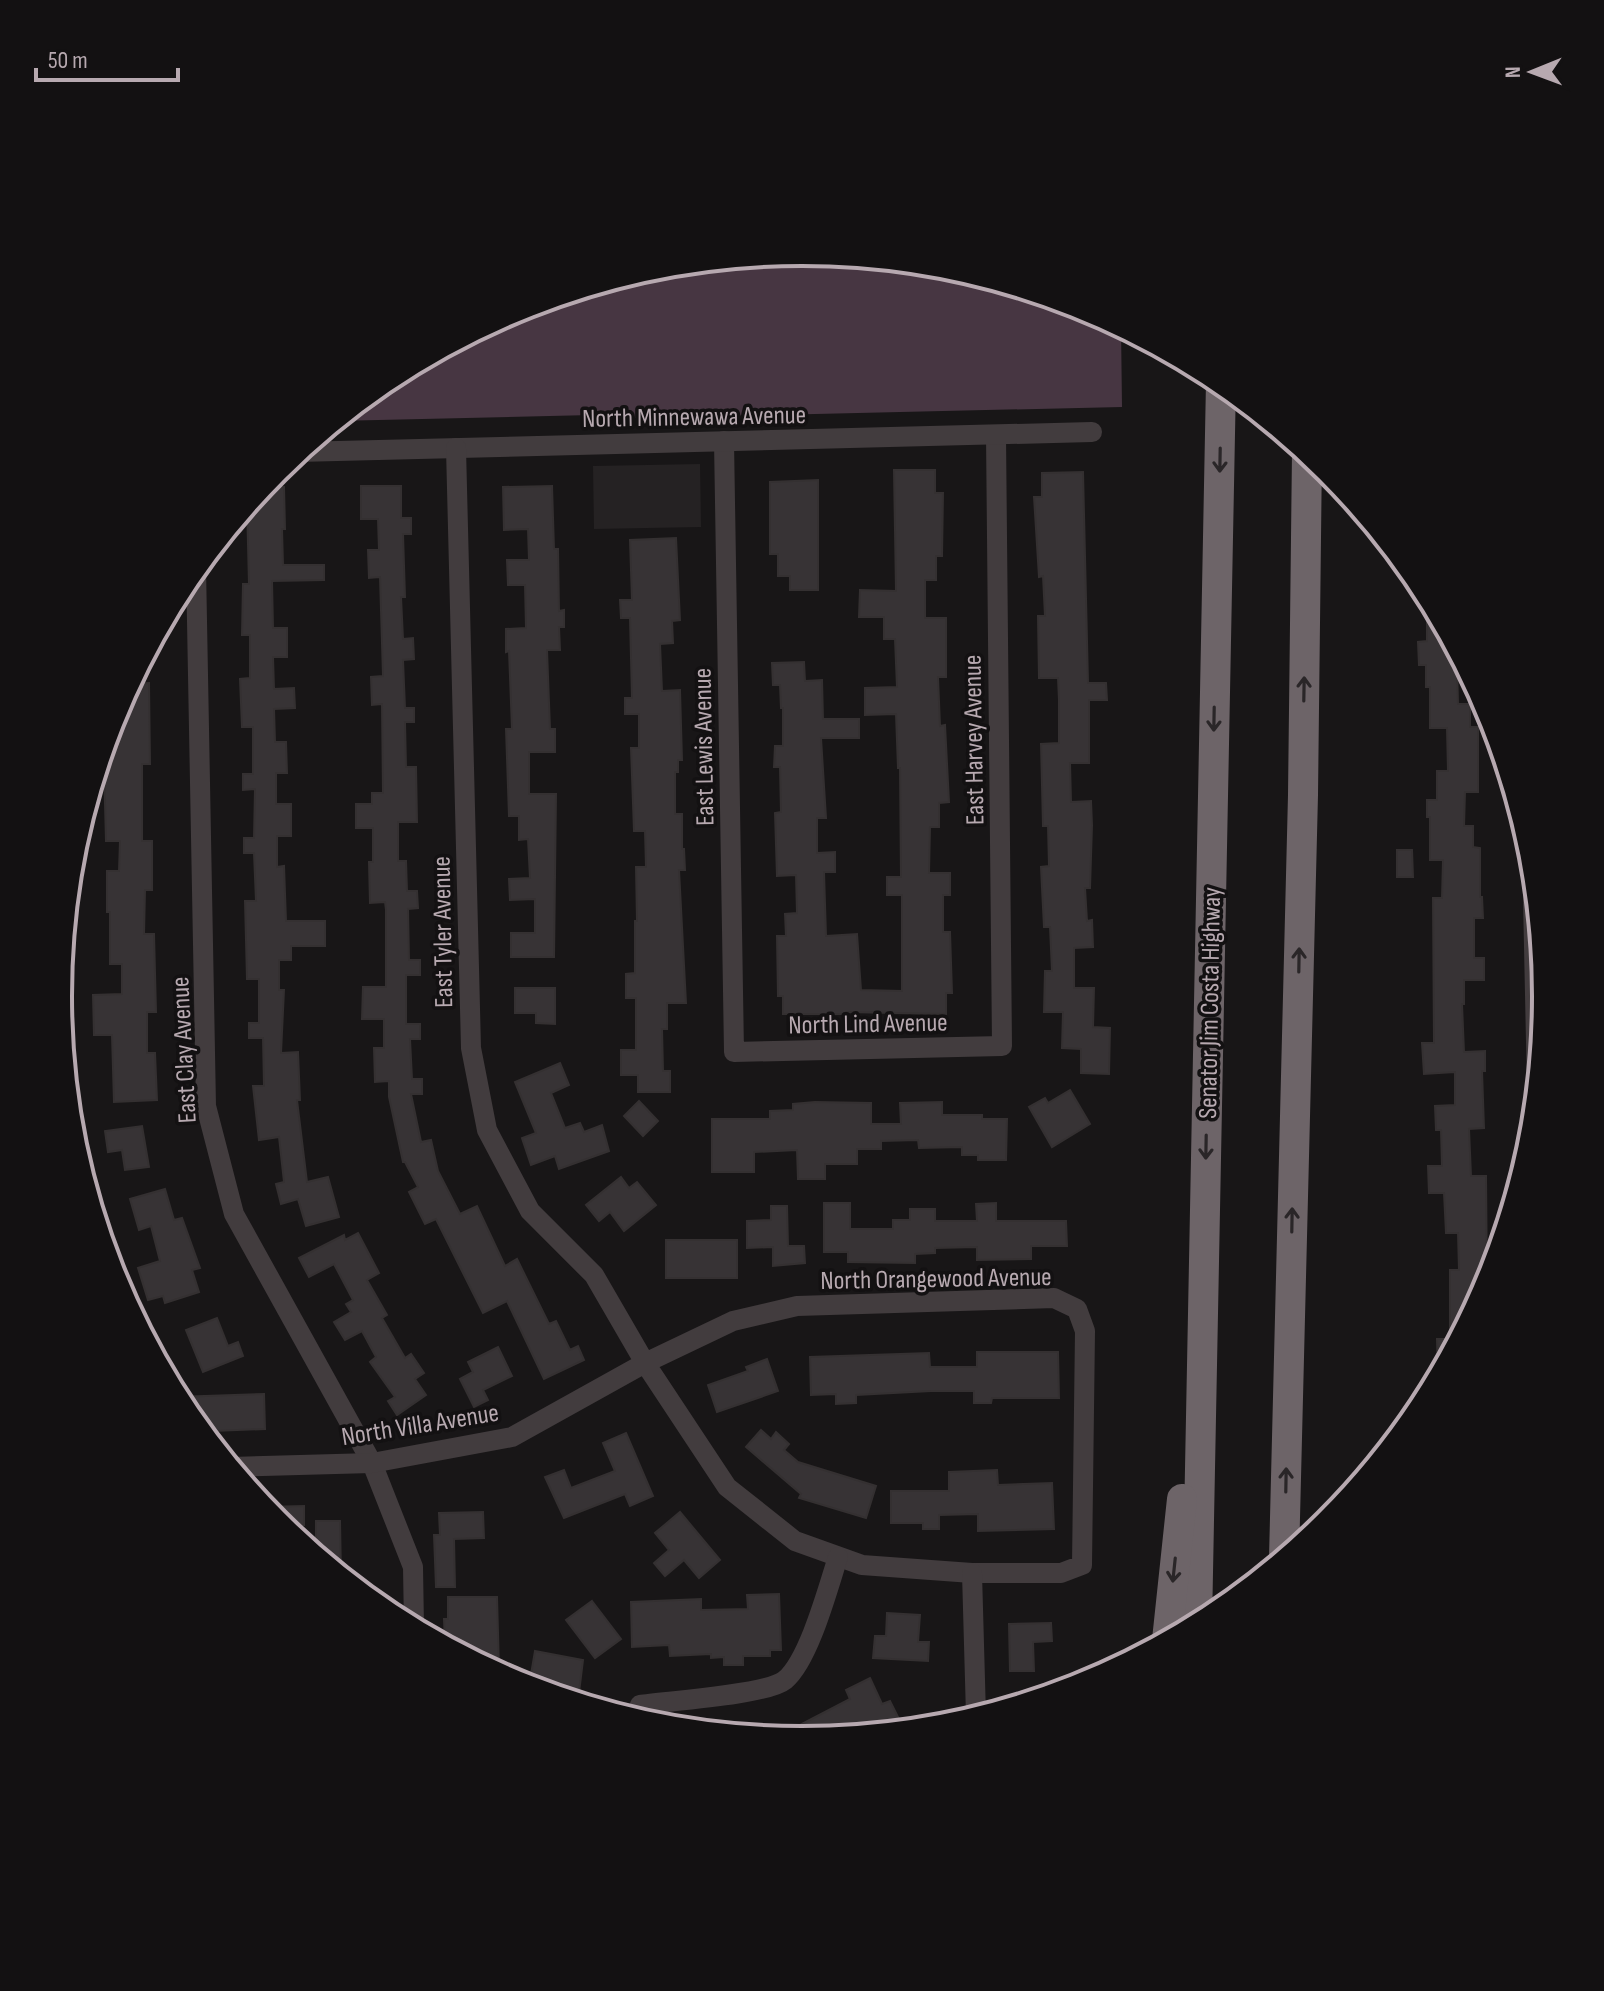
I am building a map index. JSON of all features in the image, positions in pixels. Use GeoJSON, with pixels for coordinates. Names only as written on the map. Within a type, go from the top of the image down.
{"type":"FeatureCollection","features":[{"type":"Feature","properties":{"kind":"highway","name":"Senator Jim Costa Highway"},"geometry":{"type":"LineString","coordinates":[[1197,1609],[1221,398]]}},
{"type":"Feature","properties":{"kind":"highway"},"geometry":{"type":"LineString","coordinates":[[1284,1543],[1303,795],[1307,469]]}},
{"type":"Feature","properties":{"kind":"highway"},"geometry":{"type":"LineString","coordinates":[[1168,1627],[1203,1298]]}},
{"type":"Feature","properties":{"kind":"street","name":"North Minnewawa Avenue"},"geometry":{"type":"LineString","coordinates":[[316,452],[1092,432]]}},
{"type":"Feature","properties":{"kind":"street","name":"East Harvey Avenue"},"geometry":{"type":"LineString","coordinates":[[996,435],[1002,1046]]}},
{"type":"Feature","properties":{"kind":"street","name":"East Lewis Avenue"},"geometry":{"type":"LineString","coordinates":[[724,441],[734,1052]]}},
{"type":"Feature","properties":{"kind":"street","name":"East Tyler Avenue"},"geometry":{"type":"LineString","coordinates":[[456,448],[471,1048],[487,1130],[530,1211],[594,1275],[645,1363]]}},
{"type":"Feature","properties":{"kind":"street","name":"East Clay Avenue"},"geometry":{"type":"LineString","coordinates":[[196,588],[206,1106],[234,1214],[372,1463],[413,1567],[414,1613]]}},
{"type":"Feature","properties":{"kind":"street","name":"North Lind Avenue"},"geometry":{"type":"LineString","coordinates":[[734,1052],[1002,1046]]}},
{"type":"Feature","properties":{"kind":"street","name":"North Orangewood Avenue"},"geometry":{"type":"LineString","coordinates":[[645,1363],[733,1321],[797,1306],[1054,1298],[1077,1309],[1085,1331],[1082,1565],[1061,1573],[972,1573]]}},
{"type":"Feature","properties":{"kind":"street","name":"North Villa Avenue"},"geometry":{"type":"LineString","coordinates":[[245,1467],[372,1463],[512,1437],[645,1363]]}},
{"type":"Feature","properties":{"kind":"street"},"geometry":{"type":"LineString","coordinates":[[645,1363],[727,1487],[795,1541],[862,1565],[972,1573],[976,1704]]}},
{"type":"Feature","properties":{"kind":"street"},"geometry":{"type":"LineString","coordinates":[[640,1705],[760,1689],[785,1681],[809,1645],[838,1557]]}},
{"type":"Feature","properties":{"kind":"shaded area"},"geometry":{"type":"Polygon","coordinates":[[[754,267],[850,267],[944,280],[1037,304],[1121,339],[1122,407],[592,419],[592,415],[353,421],[437,363],[523,321],[567,304],[660,280],[754,267]]]}},
{"type":"Feature","properties":{"kind":"shaded area"},"geometry":{"type":"Polygon","coordinates":[[[700,464],[701,527],[594,529],[593,466],[700,464]]]}},
{"type":"Feature","properties":{"kind":"building"},"geometry":{"type":"Polygon","coordinates":[[[894,470],[935,470],[935,493],[943,493],[942,556],[936,556],[936,580],[925,580],[925,618],[946,618],[946,677],[938,677],[940,726],[945,725],[949,802],[939,803],[939,827],[930,827],[929,873],[950,873],[950,895],[943,895],[943,932],[950,932],[952,993],[946,993],[946,1014],[783,1014],[783,996],[778,996],[777,936],[786,936],[785,914],[797,913],[796,875],[777,876],[775,813],[781,812],[780,767],[774,767],[775,746],[783,746],[783,708],[780,685],[773,685],[772,663],[804,662],[805,681],[822,680],[823,719],[859,719],[859,738],[821,738],[826,818],[817,818],[817,853],[835,852],[835,872],[824,872],[826,936],[857,934],[861,990],[902,991],[902,895],[887,895],[887,877],[901,877],[896,714],[865,715],[865,688],[897,687],[895,639],[884,639],[884,617],[859,617],[860,590],[896,591],[894,470]]]}},
{"type":"Feature","properties":{"kind":"building"},"geometry":{"type":"Polygon","coordinates":[[[1083,472],[1088,683],[1106,683],[1107,700],[1089,700],[1089,763],[1070,763],[1071,802],[1091,801],[1092,825],[1090,888],[1085,888],[1087,921],[1092,920],[1093,947],[1074,948],[1074,988],[1094,988],[1093,1027],[1110,1028],[1109,1074],[1081,1073],[1081,1049],[1062,1048],[1063,1012],[1044,1012],[1045,971],[1052,971],[1050,927],[1044,927],[1042,888],[1041,867],[1049,866],[1048,826],[1043,826],[1041,744],[1059,743],[1059,700],[1058,678],[1039,678],[1038,616],[1045,616],[1034,497],[1042,497],[1042,473],[1083,472]]]}},
{"type":"Feature","properties":{"kind":"building"},"geometry":{"type":"Polygon","coordinates":[[[818,480],[818,590],[790,590],[790,576],[778,576],[778,554],[770,554],[770,482],[818,480]]]}},
{"type":"Feature","properties":{"kind":"building"},"geometry":{"type":"Polygon","coordinates":[[[361,486],[401,486],[401,518],[411,518],[411,534],[403,534],[405,597],[401,597],[403,639],[413,638],[414,659],[403,660],[405,708],[414,708],[414,722],[405,722],[406,767],[416,767],[417,822],[398,822],[398,861],[406,861],[407,891],[417,891],[418,908],[408,909],[409,960],[420,960],[420,975],[406,975],[406,1024],[420,1024],[420,1039],[410,1039],[412,1079],[422,1079],[422,1094],[411,1094],[421,1142],[431,1140],[438,1171],[460,1214],[477,1206],[505,1266],[517,1259],[549,1324],[556,1321],[570,1350],[578,1346],[584,1360],[544,1379],[507,1301],[483,1313],[436,1219],[425,1224],[409,1192],[418,1187],[403,1162],[389,1097],[389,1081],[375,1082],[374,1048],[384,1048],[384,1019],[362,1019],[363,987],[386,987],[386,910],[385,902],[370,903],[369,862],[373,862],[373,828],[356,828],[356,804],[372,804],[372,793],[383,793],[382,704],[372,705],[371,677],[383,676],[380,577],[369,578],[368,550],[379,550],[378,519],[361,519],[361,486]]]}},
{"type":"Feature","properties":{"kind":"building"},"geometry":{"type":"Polygon","coordinates":[[[552,486],[554,549],[558,549],[559,611],[564,610],[564,627],[559,627],[560,650],[547,650],[550,729],[555,729],[555,752],[529,752],[529,794],[556,794],[554,957],[511,957],[511,933],[535,933],[535,899],[510,900],[509,879],[530,878],[528,839],[519,840],[519,816],[509,816],[506,729],[512,729],[506,629],[526,628],[525,585],[508,585],[507,560],[529,560],[528,529],[504,530],[503,487],[552,486]]]}},
{"type":"Feature","properties":{"kind":"building"},"geometry":{"type":"Polygon","coordinates":[[[278,487],[284,487],[283,565],[324,565],[324,580],[272,581],[273,628],[287,628],[287,657],[273,657],[274,689],[294,688],[295,708],[274,709],[275,742],[286,742],[287,773],[276,773],[276,804],[291,804],[291,836],[277,836],[277,867],[284,866],[286,921],[325,921],[325,946],[291,946],[291,960],[279,960],[279,990],[284,990],[281,1053],[298,1052],[300,1100],[297,1100],[307,1182],[328,1177],[339,1217],[306,1226],[298,1199],[281,1204],[276,1184],[284,1182],[279,1137],[259,1140],[253,1086],[264,1086],[263,1038],[249,1038],[249,1023],[259,1023],[259,979],[247,979],[245,901],[256,901],[254,853],[244,853],[244,838],[254,838],[255,789],[243,790],[243,774],[253,774],[253,727],[242,727],[240,679],[250,678],[250,635],[242,635],[243,584],[249,584],[247,521],[278,487]]]}},
{"type":"Feature","properties":{"kind":"building"},"geometry":{"type":"Polygon","coordinates":[[[676,538],[680,620],[672,621],[673,643],[660,644],[662,691],[680,690],[682,760],[678,760],[678,772],[675,772],[675,814],[682,814],[685,870],[679,870],[686,1003],[667,1003],[667,1029],[662,1029],[663,1071],[670,1071],[670,1092],[638,1092],[638,1075],[621,1075],[621,1050],[636,1050],[636,998],[626,998],[626,974],[635,973],[636,867],[646,867],[645,831],[634,831],[631,748],[639,748],[639,714],[625,714],[625,698],[632,698],[630,618],[621,618],[620,600],[632,600],[630,540],[676,538]]]}},
{"type":"Feature","properties":{"kind":"building"},"geometry":{"type":"Polygon","coordinates":[[[1427,619],[1457,673],[1458,704],[1470,704],[1470,727],[1478,727],[1478,792],[1465,792],[1464,826],[1473,826],[1473,847],[1480,848],[1483,918],[1474,918],[1474,958],[1484,958],[1484,980],[1464,980],[1462,1004],[1464,1052],[1485,1051],[1485,1071],[1482,1071],[1484,1128],[1469,1129],[1471,1176],[1486,1176],[1487,1247],[1450,1331],[1450,1270],[1459,1270],[1458,1233],[1446,1233],[1444,1193],[1429,1193],[1428,1166],[1442,1166],[1441,1130],[1436,1130],[1435,1106],[1455,1105],[1455,1072],[1424,1074],[1422,1043],[1434,1043],[1433,898],[1442,898],[1443,860],[1430,860],[1427,800],[1437,800],[1437,771],[1448,771],[1447,728],[1430,728],[1430,687],[1426,687],[1426,665],[1419,665],[1418,642],[1427,641],[1427,619]]]}},
{"type":"Feature","properties":{"kind":"building"},"geometry":{"type":"Polygon","coordinates":[[[142,683],[149,683],[150,764],[142,764],[142,841],[152,841],[152,890],[145,890],[144,934],[154,934],[156,1012],[147,1012],[147,1053],[155,1053],[157,1100],[114,1102],[112,1035],[94,1035],[93,995],[122,994],[122,964],[110,964],[110,912],[107,912],[107,871],[119,871],[120,841],[106,841],[104,783],[142,683]]]}},
{"type":"Feature","properties":{"kind":"building"},"geometry":{"type":"Polygon","coordinates":[[[1397,850],[1412,850],[1413,877],[1397,877],[1397,850]]]}},
{"type":"Feature","properties":{"kind":"building"},"geometry":{"type":"Polygon","coordinates":[[[515,988],[555,988],[555,1024],[536,1023],[536,1013],[515,1013],[515,988]]]}},
{"type":"Feature","properties":{"kind":"building"},"geometry":{"type":"Polygon","coordinates":[[[560,1063],[569,1085],[551,1093],[565,1128],[580,1123],[584,1132],[602,1125],[609,1151],[559,1169],[555,1156],[531,1165],[522,1138],[536,1133],[515,1082],[560,1063]]]}},
{"type":"Feature","properties":{"kind":"building"},"geometry":{"type":"Polygon","coordinates":[[[1070,1090],[1090,1124],[1052,1147],[1029,1107],[1045,1098],[1048,1103],[1070,1090]]]}},
{"type":"Feature","properties":{"kind":"building"},"geometry":{"type":"Polygon","coordinates":[[[639,1101],[658,1121],[643,1136],[624,1116],[639,1101]]]}},
{"type":"Feature","properties":{"kind":"building"},"geometry":{"type":"Polygon","coordinates":[[[942,1102],[942,1115],[982,1115],[982,1119],[1007,1119],[1006,1160],[978,1160],[978,1155],[962,1155],[962,1147],[919,1148],[918,1140],[881,1141],[881,1149],[857,1149],[857,1164],[825,1164],[825,1179],[798,1179],[797,1150],[754,1152],[754,1172],[712,1172],[712,1119],[770,1119],[770,1111],[793,1110],[793,1104],[871,1103],[871,1124],[901,1124],[900,1103],[942,1102]]]}},
{"type":"Feature","properties":{"kind":"building"},"geometry":{"type":"Polygon","coordinates":[[[142,1126],[149,1167],[125,1170],[122,1150],[108,1152],[105,1131],[142,1126]]]}},
{"type":"Feature","properties":{"kind":"building"},"geometry":{"type":"Polygon","coordinates":[[[621,1177],[629,1188],[637,1182],[656,1205],[624,1231],[610,1212],[599,1221],[586,1205],[621,1177]]]}},
{"type":"Feature","properties":{"kind":"building"},"geometry":{"type":"Polygon","coordinates":[[[165,1189],[174,1220],[182,1218],[200,1268],[192,1270],[199,1292],[165,1303],[163,1296],[148,1300],[138,1268],[160,1261],[151,1226],[139,1230],[130,1199],[165,1189]]]}},
{"type":"Feature","properties":{"kind":"building"},"geometry":{"type":"Polygon","coordinates":[[[824,1203],[850,1203],[850,1229],[893,1229],[893,1220],[910,1220],[910,1209],[935,1209],[935,1221],[977,1221],[976,1204],[996,1203],[996,1221],[1066,1221],[1067,1246],[1031,1246],[1031,1259],[977,1260],[977,1247],[935,1248],[935,1253],[915,1254],[915,1263],[848,1262],[848,1252],[824,1252],[824,1203]]]}},
{"type":"Feature","properties":{"kind":"building"},"geometry":{"type":"Polygon","coordinates":[[[771,1206],[787,1206],[788,1246],[804,1246],[805,1263],[773,1266],[773,1247],[747,1248],[747,1221],[771,1220],[771,1206]]]}},
{"type":"Feature","properties":{"kind":"building"},"geometry":{"type":"Polygon","coordinates":[[[358,1233],[379,1273],[367,1280],[387,1315],[382,1318],[405,1358],[411,1354],[424,1373],[415,1379],[426,1395],[397,1415],[388,1401],[395,1397],[370,1362],[376,1357],[362,1331],[345,1340],[334,1322],[351,1312],[346,1304],[353,1300],[334,1264],[309,1277],[299,1258],[344,1235],[345,1240],[358,1233]]]}},
{"type":"Feature","properties":{"kind":"building"},"geometry":{"type":"Polygon","coordinates":[[[666,1240],[737,1240],[737,1278],[666,1278],[666,1240]]]}},
{"type":"Feature","properties":{"kind":"building"},"geometry":{"type":"Polygon","coordinates":[[[217,1318],[228,1346],[238,1342],[243,1356],[203,1372],[186,1330],[217,1318]]]}},
{"type":"Feature","properties":{"kind":"building"},"geometry":{"type":"Polygon","coordinates":[[[1437,1339],[1446,1339],[1437,1355],[1437,1339]]]}},
{"type":"Feature","properties":{"kind":"building"},"geometry":{"type":"Polygon","coordinates":[[[498,1347],[512,1376],[483,1390],[488,1400],[474,1407],[460,1379],[473,1372],[468,1362],[498,1347]]]}},
{"type":"Feature","properties":{"kind":"building"},"geometry":{"type":"Polygon","coordinates":[[[977,1352],[1058,1352],[1059,1398],[992,1398],[991,1403],[974,1403],[974,1391],[931,1391],[856,1395],[856,1403],[836,1404],[836,1394],[811,1395],[810,1357],[929,1353],[930,1367],[977,1367],[977,1352]]]}},
{"type":"Feature","properties":{"kind":"building"},"geometry":{"type":"Polygon","coordinates":[[[767,1359],[778,1391],[717,1412],[708,1385],[748,1371],[746,1367],[767,1359]]]}},
{"type":"Feature","properties":{"kind":"building"},"geometry":{"type":"Polygon","coordinates":[[[264,1394],[265,1429],[216,1431],[192,1396],[264,1394]]]}},
{"type":"Feature","properties":{"kind":"building"},"geometry":{"type":"Polygon","coordinates":[[[761,1430],[771,1439],[776,1432],[789,1444],[784,1450],[798,1462],[876,1486],[866,1518],[799,1498],[801,1494],[746,1447],[761,1430]]]}},
{"type":"Feature","properties":{"kind":"building"},"geometry":{"type":"Polygon","coordinates":[[[626,1433],[653,1496],[630,1506],[625,1494],[564,1518],[545,1477],[564,1470],[571,1488],[615,1471],[603,1443],[626,1433]]]}},
{"type":"Feature","properties":{"kind":"building"},"geometry":{"type":"Polygon","coordinates":[[[997,1470],[998,1485],[1052,1483],[1054,1529],[978,1531],[978,1514],[939,1515],[939,1529],[923,1529],[923,1523],[891,1523],[891,1491],[949,1491],[949,1472],[997,1470]]]}},
{"type":"Feature","properties":{"kind":"building"},"geometry":{"type":"Polygon","coordinates":[[[304,1506],[304,1525],[300,1525],[281,1507],[304,1506]]]}},
{"type":"Feature","properties":{"kind":"building"},"geometry":{"type":"Polygon","coordinates":[[[483,1512],[484,1538],[454,1539],[455,1587],[436,1587],[434,1535],[440,1535],[439,1513],[483,1512]]]}},
{"type":"Feature","properties":{"kind":"building"},"geometry":{"type":"Polygon","coordinates":[[[680,1512],[720,1560],[699,1578],[684,1560],[665,1576],[654,1563],[669,1550],[655,1533],[680,1512]]]}},
{"type":"Feature","properties":{"kind":"building"},"geometry":{"type":"Polygon","coordinates":[[[316,1521],[340,1521],[341,1561],[321,1544],[316,1539],[316,1521]]]}},
{"type":"Feature","properties":{"kind":"building"},"geometry":{"type":"Polygon","coordinates":[[[779,1594],[781,1650],[770,1650],[770,1656],[743,1656],[743,1665],[724,1665],[724,1657],[711,1658],[711,1654],[670,1656],[669,1645],[632,1647],[631,1602],[701,1599],[701,1610],[748,1609],[747,1595],[779,1594]]]}},
{"type":"Feature","properties":{"kind":"building"},"geometry":{"type":"Polygon","coordinates":[[[448,1597],[497,1597],[499,1659],[445,1632],[444,1619],[448,1619],[448,1597]]]}},
{"type":"Feature","properties":{"kind":"building"},"geometry":{"type":"Polygon","coordinates":[[[592,1601],[621,1639],[595,1658],[566,1620],[592,1601]]]}},
{"type":"Feature","properties":{"kind":"building"},"geometry":{"type":"Polygon","coordinates":[[[887,1613],[920,1615],[918,1642],[929,1642],[928,1661],[873,1658],[875,1636],[886,1636],[887,1613]]]}},
{"type":"Feature","properties":{"kind":"building"},"geometry":{"type":"Polygon","coordinates":[[[1051,1623],[1052,1641],[1033,1642],[1034,1671],[1010,1671],[1009,1624],[1051,1623]]]}},
{"type":"Feature","properties":{"kind":"building"},"geometry":{"type":"Polygon","coordinates":[[[535,1651],[583,1660],[579,1691],[531,1673],[535,1651]]]}},
{"type":"Feature","properties":{"kind":"building"},"geometry":{"type":"Polygon","coordinates":[[[870,1678],[882,1704],[890,1701],[899,1719],[798,1726],[850,1699],[846,1690],[870,1678]]]}}]}
